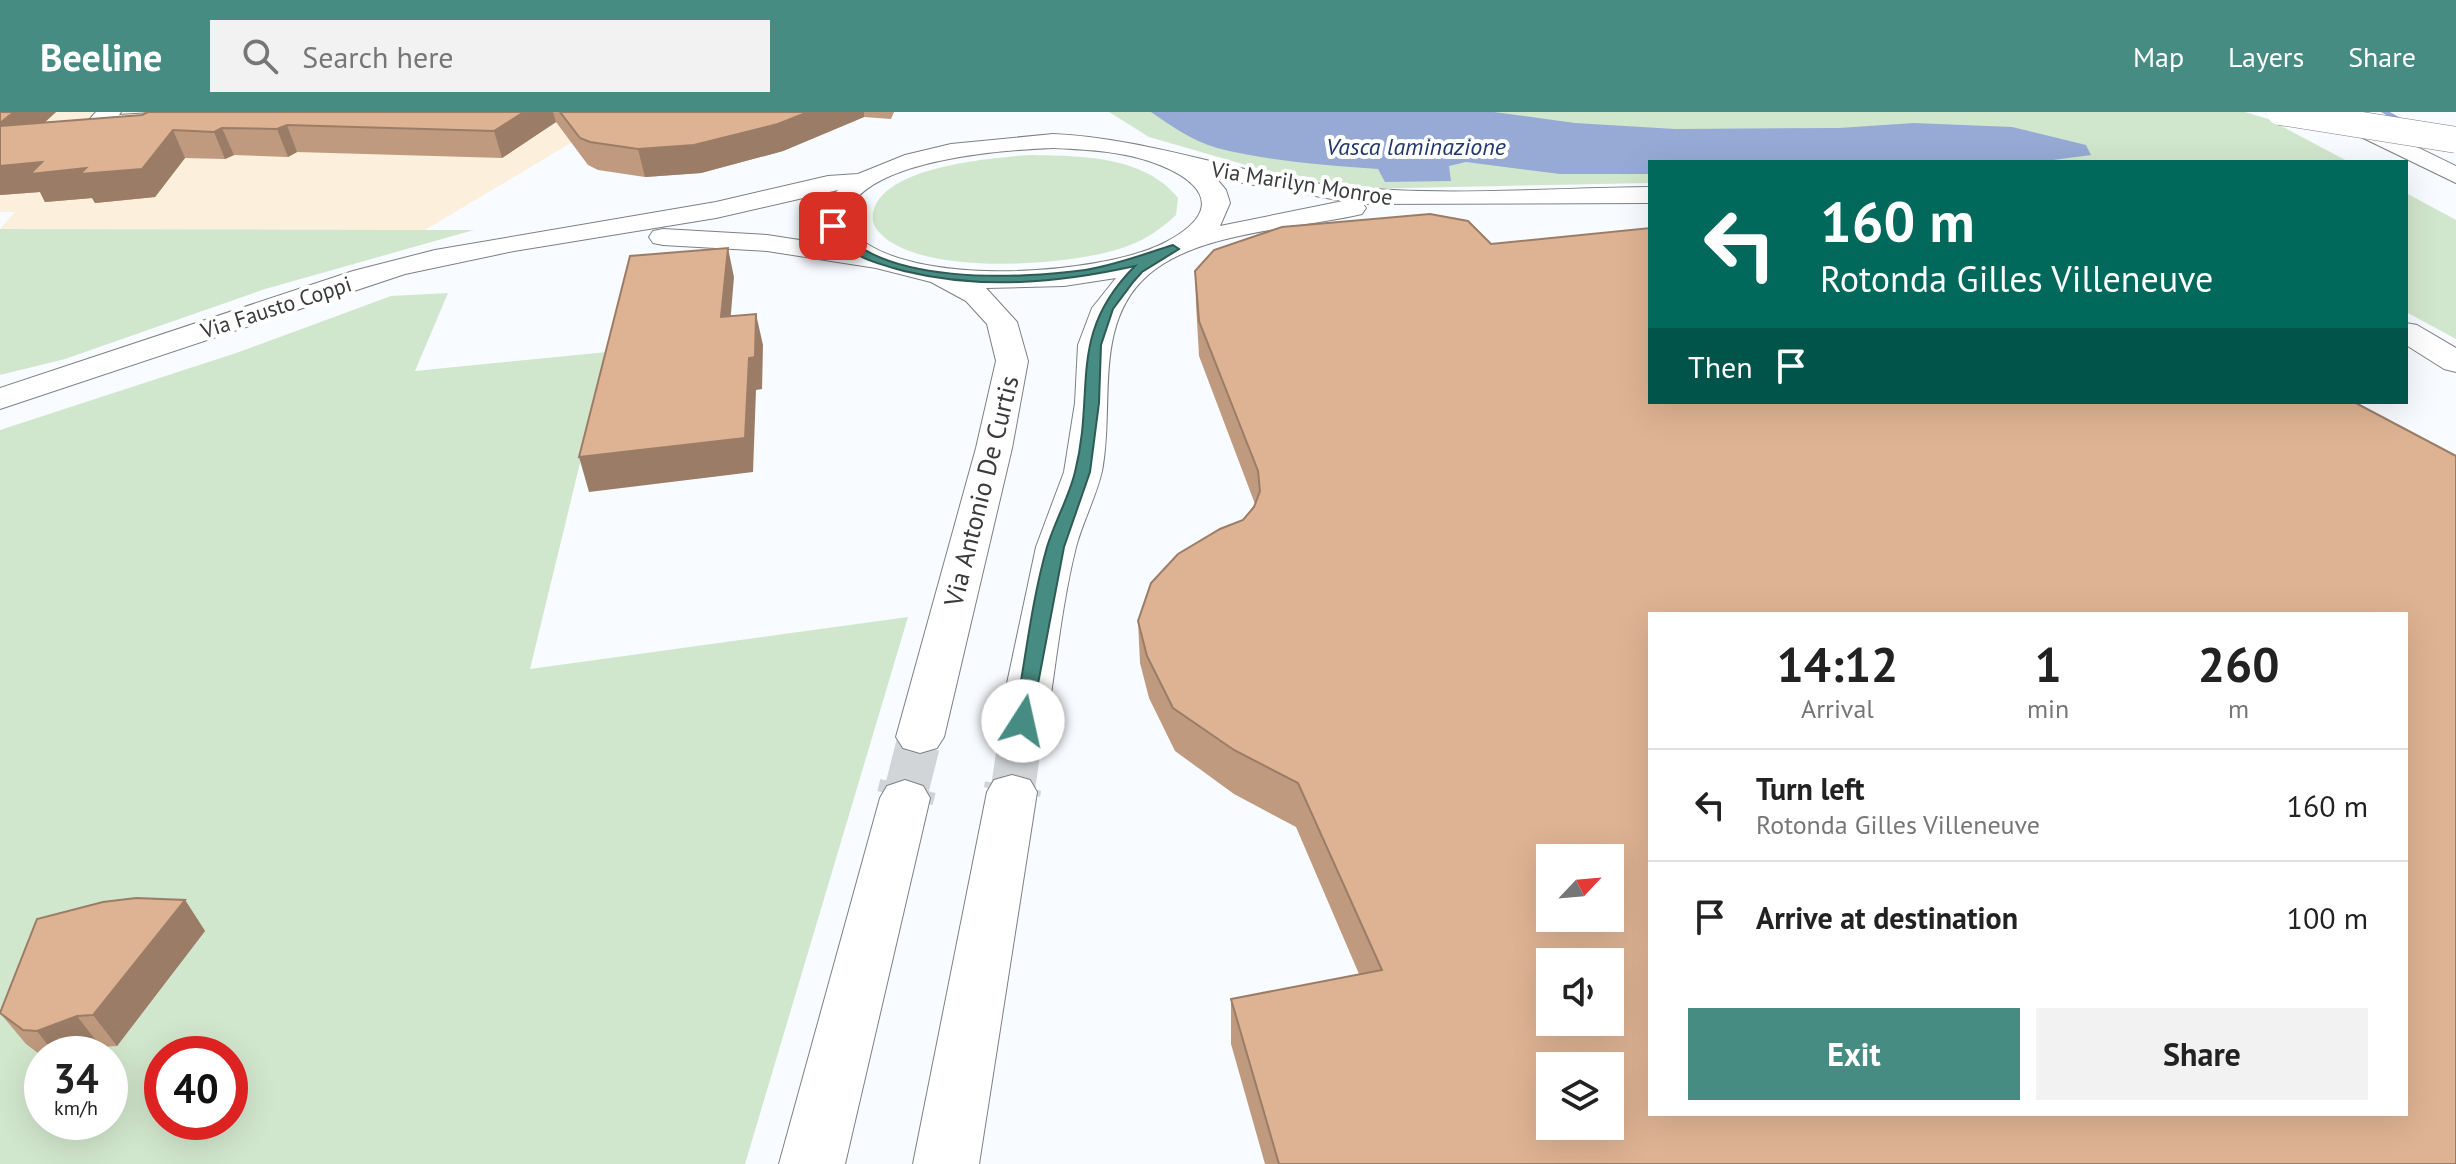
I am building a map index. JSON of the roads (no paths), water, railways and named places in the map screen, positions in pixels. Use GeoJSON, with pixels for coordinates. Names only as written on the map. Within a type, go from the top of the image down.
{"type":"FeatureCollection","features":[{"type":"Feature","properties":{"kind":"main road"},"geometry":{"type":"LineString","coordinates":[[110,112],[97,123],[135,121],[157,112]]}},
{"type":"Feature","properties":{"kind":"main road"},"geometry":{"type":"LineString","coordinates":[[2280,112],[2456,140]]}},
{"type":"Feature","properties":{"kind":"main road"},"geometry":{"type":"LineString","coordinates":[[2298,112],[2456,140]]}},
{"type":"Feature","properties":{"kind":"main road"},"geometry":{"type":"LineString","coordinates":[[2298,112],[2389,160]]}},
{"type":"Feature","properties":{"kind":"main road"},"geometry":{"type":"LineString","coordinates":[[2329,112],[2456,176]]}},
{"type":"Feature","properties":{"kind":"main road"},"geometry":{"type":"LineString","coordinates":[[2351,112],[2456,130]]}},
{"type":"Feature","properties":{"kind":"main road"},"geometry":{"type":"LineString","coordinates":[[1023,721],[1056,547],[1083,472],[1092,403],[1094,345],[1107,308],[1138,269],[1182,244],[1210,223],[1217,205],[1213,189],[1197,174],[1125,143],[1096,119]]}},
{"type":"Feature","properties":{"kind":"main road"},"geometry":{"type":"LineString","coordinates":[[873,260],[840,238],[833,226],[832,214],[838,202],[864,180],[983,135],[1001,124]]}},
{"type":"Feature","properties":{"kind":"main road"},"geometry":{"type":"LineString","coordinates":[[923,157],[979,147],[1038,142],[1096,145],[1160,158]]}},
{"type":"Feature","properties":{"kind":"main road","name":"Via Marilyn Monroe"},"geometry":{"type":"LineString","coordinates":[[1160,158],[1230,175],[1365,197],[1479,199],[1648,195]]}},
{"type":"Feature","properties":{"kind":"main road"},"geometry":{"type":"LineString","coordinates":[[2408,169],[2456,194]]}},
{"type":"Feature","properties":{"kind":"main road","name":"Via Fausto Coppi"},"geometry":{"type":"LineString","coordinates":[[0,399],[389,270],[460,251],[718,209],[829,184],[864,180]]}},
{"type":"Feature","properties":{"kind":"main road","name":"Via Marilyn Monroe"},"geometry":{"type":"LineString","coordinates":[[1182,244],[1317,211],[1479,199]]}},
{"type":"Feature","properties":{"kind":"main road","name":"Via Fausto Coppi"},"geometry":{"type":"LineString","coordinates":[[557,237],[684,236],[767,243],[873,260],[938,276]]}},
{"type":"Feature","properties":{"kind":"main road"},"geometry":{"type":"LineString","coordinates":[[938,276],[1023,280],[1066,276],[1131,264],[1182,244]]}},
{"type":"Feature","properties":{"kind":"main road","name":"Via Antonio De Curtis"},"geometry":{"type":"LineString","coordinates":[[920,737],[994,448],[1012,361],[1002,322],[977,295],[938,276]]}},
{"type":"Feature","properties":{"kind":"main road"},"geometry":{"type":"LineString","coordinates":[[2408,333],[2456,362]]}},
{"type":"Feature","properties":{"kind":"main road"},"geometry":{"type":"LineString","coordinates":[[946,1164],[1012,792]]}},
{"type":"Feature","properties":{"kind":"main road"},"geometry":{"type":"LineString","coordinates":[[812,1164],[905,798]]}},
{"type":"Feature","properties":{"kind":"water","name":"Vasca laminazione"},"geometry":{"type":"Polygon","coordinates":[[[1151,112],[1494,112],[1575,123],[1675,129],[1839,128],[1914,123],[2012,127],[2086,145],[2091,155],[2053,160],[1648,160],[1648,174],[1560,174],[1466,162],[1449,166],[1451,181],[1385,182],[1378,169],[1236,152],[1208,145],[1151,112]]]}},
{"type":"Feature","properties":{"kind":"waterway"},"geometry":{"type":"LineString","coordinates":[[2385,112],[2409,125]]}},
{"type":"Feature","properties":{"kind":"tunnel"},"geometry":{"type":"LineString","coordinates":[[1013,788],[1023,721]]}},
{"type":"Feature","properties":{"kind":"tunnel"},"geometry":{"type":"LineString","coordinates":[[907,788],[920,737]]}},
{"type":"Feature","properties":{"kind":"tunnel"},"geometry":{"type":"LineString","coordinates":[[905,798],[908,786]]}},
{"type":"Feature","properties":{"kind":"tunnel"},"geometry":{"type":"LineString","coordinates":[[1012,792],[1013,786]]}}]}
